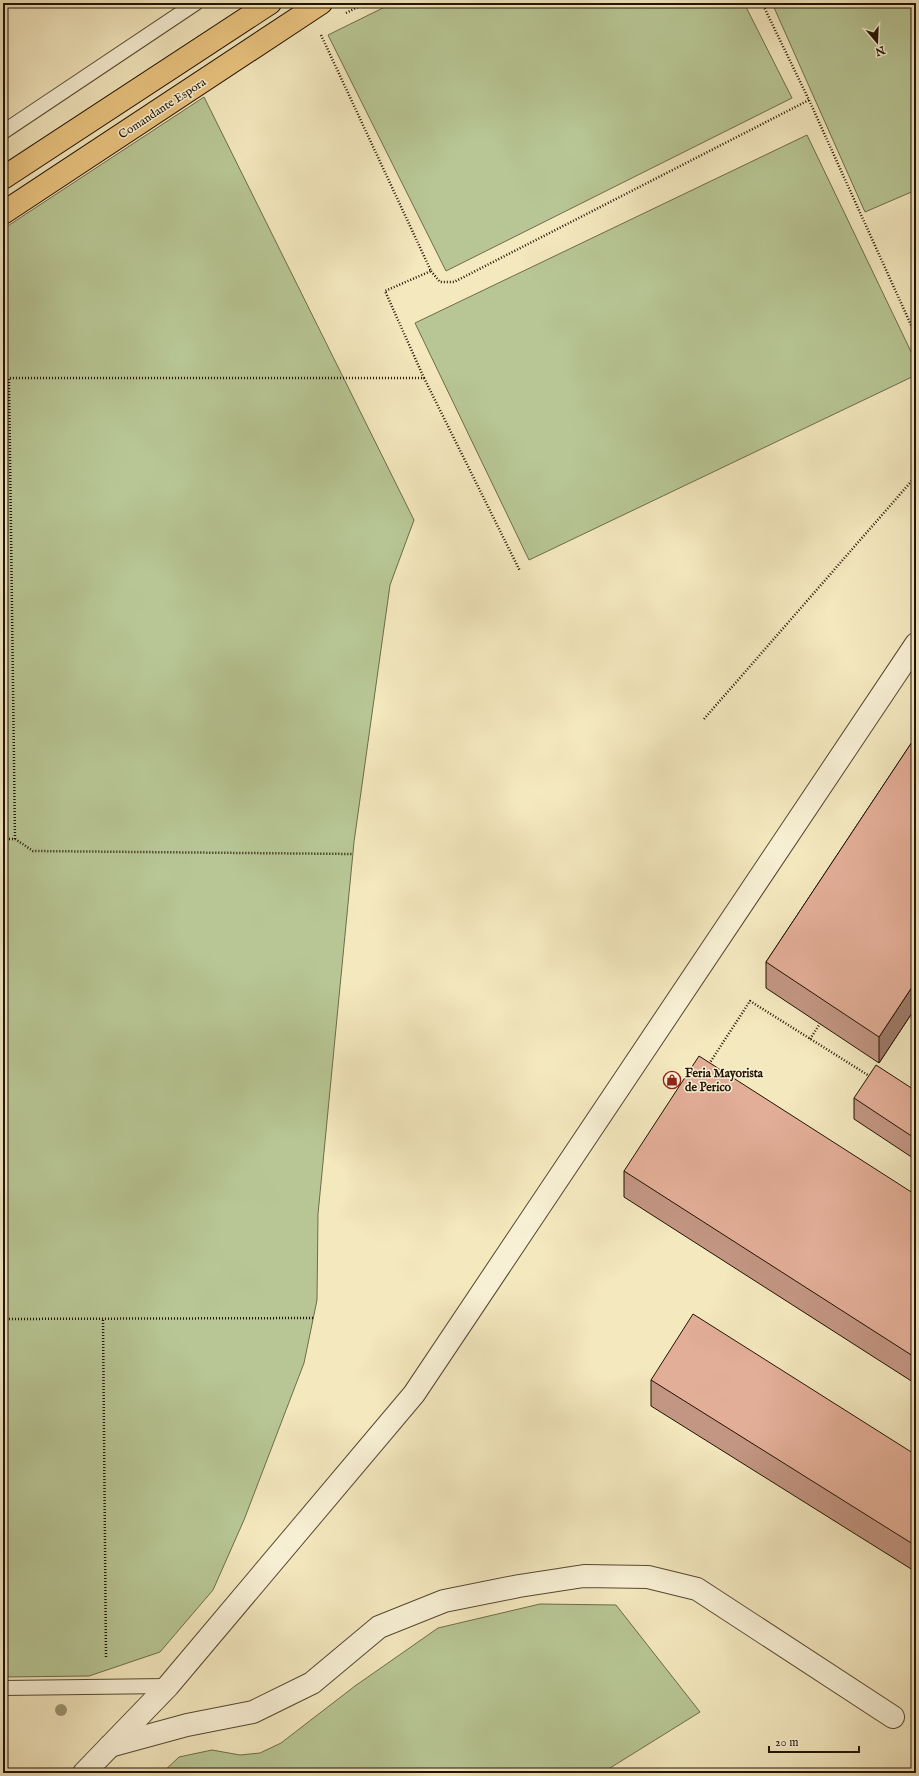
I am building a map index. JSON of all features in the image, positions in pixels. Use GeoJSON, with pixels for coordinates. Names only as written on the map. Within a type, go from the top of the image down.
{"type":"FeatureCollection","features":[{"type":"Feature","properties":{"kind":"main road"},"geometry":{"type":"LineString","coordinates":[[3,178],[270,3]]}},
{"type":"Feature","properties":{"kind":"main road","name":"Comandante Espora"},"geometry":{"type":"LineString","coordinates":[[3,213],[321,3]]}},
{"type":"Feature","properties":{"kind":"street"},"geometry":{"type":"LineString","coordinates":[[84,1773],[168,1686],[414,1394],[916,644]]}},
{"type":"Feature","properties":{"kind":"street"},"geometry":{"type":"LineString","coordinates":[[110,1746],[187,1725],[253,1712],[312,1683],[379,1627],[444,1601],[519,1586],[584,1576],[648,1577],[697,1590],[893,1717]]}},
{"type":"Feature","properties":{"kind":"lane"},"geometry":{"type":"LineString","coordinates":[[3,132],[196,3]]}},
{"type":"Feature","properties":{"kind":"lane"},"geometry":{"type":"LineString","coordinates":[[3,1688],[168,1686]]}},
{"type":"Feature","properties":{"kind":"path"},"geometry":{"type":"LineString","coordinates":[[345,14],[366,3]]}},
{"type":"Feature","properties":{"kind":"path"},"geometry":{"type":"LineString","coordinates":[[762,3],[809,100],[916,336]]}},
{"type":"Feature","properties":{"kind":"path"},"geometry":{"type":"LineString","coordinates":[[321,35],[431,271],[440,282],[454,282],[809,100]]}},
{"type":"Feature","properties":{"kind":"path"},"geometry":{"type":"LineString","coordinates":[[431,271],[385,291],[424,378],[520,571]]}},
{"type":"Feature","properties":{"kind":"path"},"geometry":{"type":"LineString","coordinates":[[15,839],[9,378],[424,378]]}},
{"type":"Feature","properties":{"kind":"path"},"geometry":{"type":"LineString","coordinates":[[704,719],[916,476]]}},
{"type":"Feature","properties":{"kind":"path"},"geometry":{"type":"LineString","coordinates":[[3,839],[15,839],[33,851],[353,854]]}},
{"type":"Feature","properties":{"kind":"path"},"geometry":{"type":"LineString","coordinates":[[707,1067],[750,1000],[876,1081]]}},
{"type":"Feature","properties":{"kind":"path"},"geometry":{"type":"LineString","coordinates":[[810,1039],[822,1022]]}},
{"type":"Feature","properties":{"kind":"path"},"geometry":{"type":"LineString","coordinates":[[3,1319],[103,1320],[313,1318]]}},
{"type":"Feature","properties":{"kind":"path"},"geometry":{"type":"LineString","coordinates":[[103,1320],[106,1658]]}},
{"type":"Feature","properties":{"kind":"green space"},"geometry":{"type":"Polygon","coordinates":[[[393,3],[744,3],[792,98],[446,271],[328,35],[393,3]]]}},
{"type":"Feature","properties":{"kind":"green space"},"geometry":{"type":"Polygon","coordinates":[[[772,3],[916,3],[916,190],[865,212],[772,3]]]}},
{"type":"Feature","properties":{"kind":"green space"},"geometry":{"type":"Polygon","coordinates":[[[204,97],[414,520],[390,585],[354,842],[318,1214],[317,1300],[304,1363],[244,1520],[213,1590],[160,1652],[89,1676],[3,1677],[3,229],[204,97]]]}},
{"type":"Feature","properties":{"kind":"green space"},"geometry":{"type":"Polygon","coordinates":[[[807,135],[916,362],[916,375],[529,560],[415,323],[807,135]]]}},
{"type":"Feature","properties":{"kind":"green space"},"geometry":{"type":"Polygon","coordinates":[[[540,1604],[616,1605],[700,1712],[602,1773],[162,1773],[179,1757],[212,1750],[240,1755],[260,1753],[281,1743],[355,1686],[438,1628],[540,1604]]]}},
{"type":"Feature","properties":{"kind":"building"},"geometry":{"type":"Polygon","coordinates":[[[916,736],[916,981],[879,1037],[766,962],[916,736]]]}},
{"type":"Feature","properties":{"kind":"building"},"geometry":{"type":"Polygon","coordinates":[[[699,1056],[916,1195],[916,1358],[624,1171],[699,1056]]]}},
{"type":"Feature","properties":{"kind":"building"},"geometry":{"type":"Polygon","coordinates":[[[876,1065],[916,1091],[916,1139],[854,1098],[876,1065]]]}},
{"type":"Feature","properties":{"kind":"building"},"geometry":{"type":"Polygon","coordinates":[[[693,1314],[916,1455],[916,1546],[651,1380],[693,1314]]]}},
{"type":"Feature","properties":{"kind":"building"},"geometry":{"type":"Polygon","coordinates":[[[4,1691],[5,1716],[3,1716],[4,1691]]]}},
{"type":"Feature","properties":{"kind":"place","name":"Feria Mayorista de Perico"},"geometry":{"type":"Point","coordinates":[672,1080]}}]}
